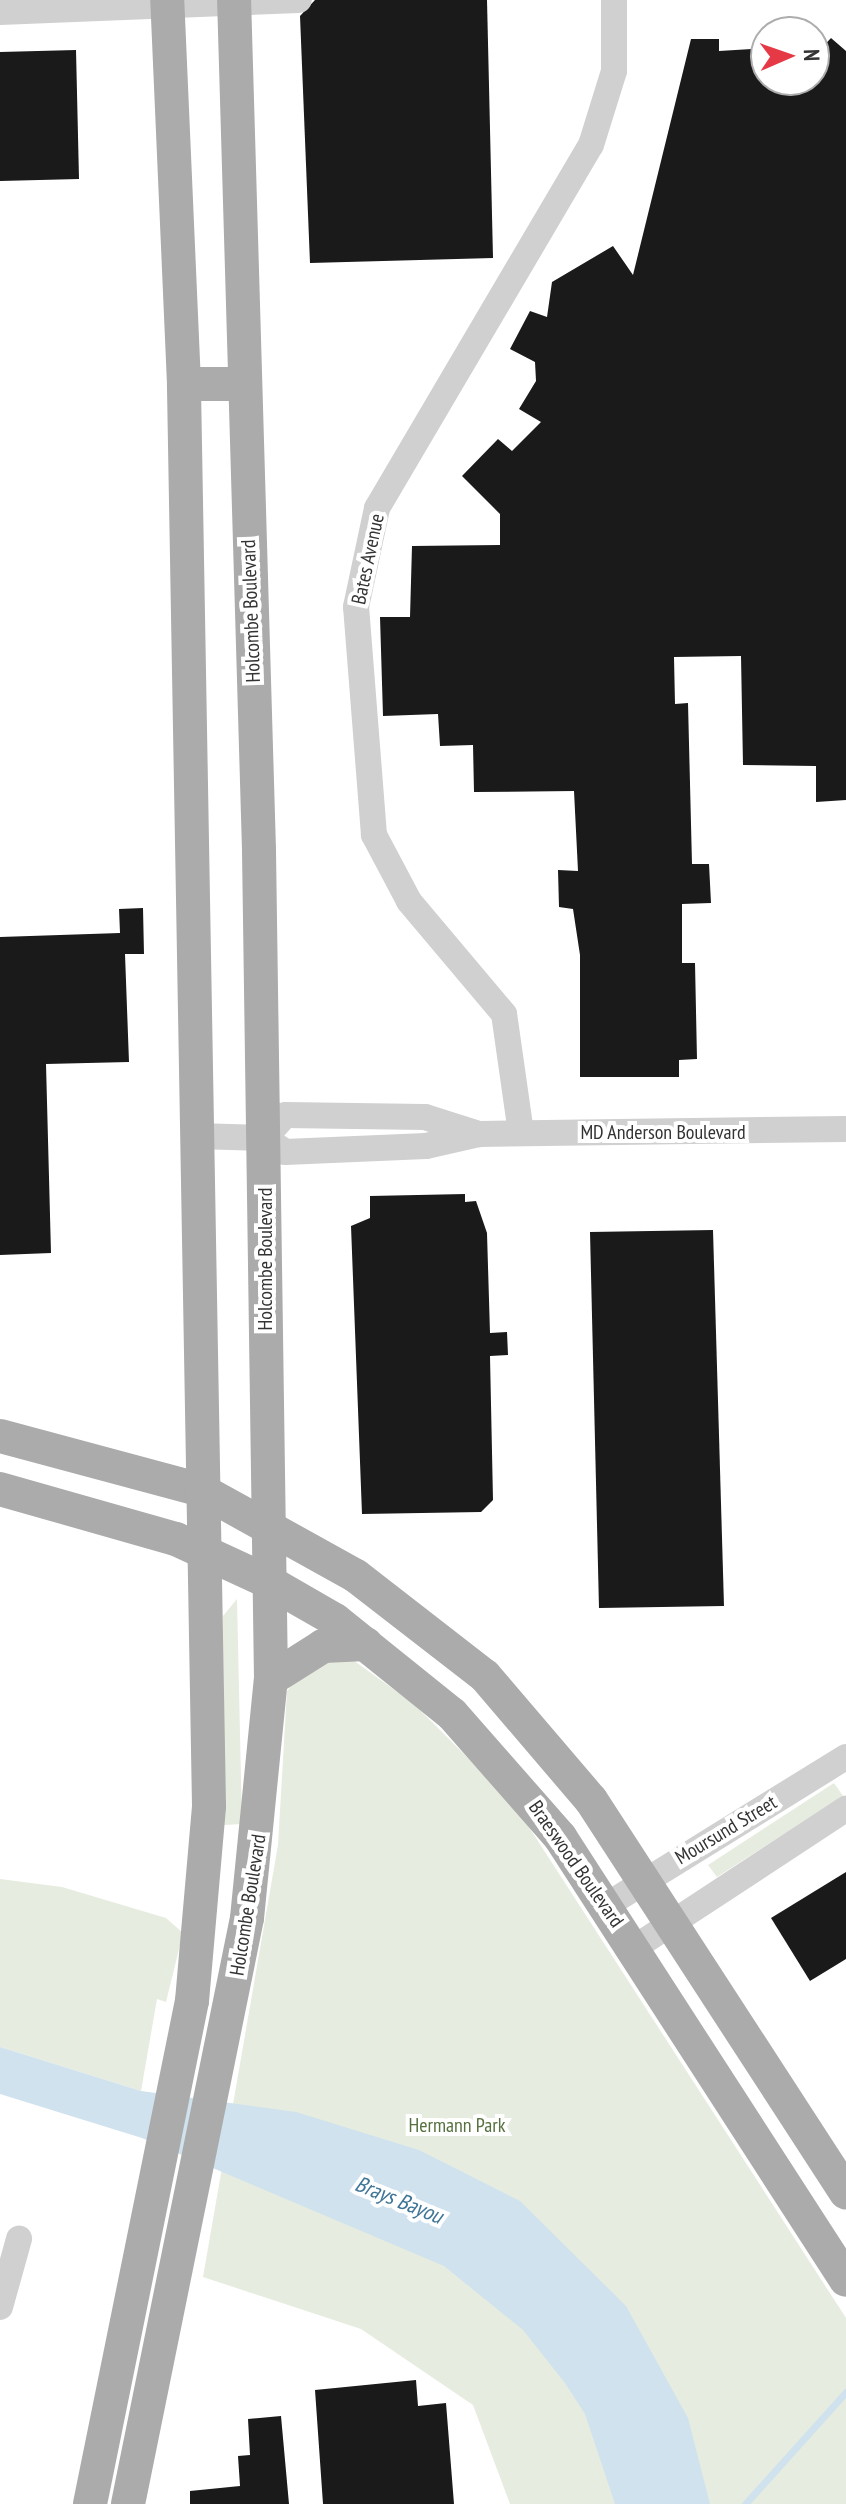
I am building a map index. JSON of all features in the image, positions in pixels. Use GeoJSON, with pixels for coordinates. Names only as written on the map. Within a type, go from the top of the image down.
{"type":"FeatureCollection","features":[{"type":"Feature","properties":{"kind":"main road","name":"Holcombe Boulevard"},"geometry":{"type":"LineString","coordinates":[[128,2504],[230,2011],[261,1831],[271,1679],[265,1138],[234,2]]}},
{"type":"Feature","properties":{"kind":"main road","name":"Holcombe Boulevard"},"geometry":{"type":"LineString","coordinates":[[90,2504],[192,2001],[209,1806],[201,1490],[184,384],[167,3]]}},
{"type":"Feature","properties":{"kind":"main road"},"geometry":{"type":"LineString","coordinates":[[184,384],[243,384]]}},
{"type":"Feature","properties":{"kind":"main road"},"geometry":{"type":"LineString","coordinates":[[0,1436],[201,1490],[378,1591],[485,1676],[557,1755],[646,1879],[846,2193]]}},
{"type":"Feature","properties":{"kind":"main road","name":"Braeswood Boulevard"},"geometry":{"type":"LineString","coordinates":[[0,1489],[203,1549],[269,1582],[366,1644],[506,1770],[607,1905],[846,2280]]}},
{"type":"Feature","properties":{"kind":"main road"},"geometry":{"type":"LineString","coordinates":[[271,1679],[323,1646],[366,1644]]}},
{"type":"Feature","properties":{"kind":"street"},"geometry":{"type":"LineString","coordinates":[[0,12],[299,0]]}},
{"type":"Feature","properties":{"kind":"street","name":"Bates Avenue"},"geometry":{"type":"LineString","coordinates":[[521,1133],[504,1014],[409,901],[374,835],[356,607],[377,508],[591,145],[614,71],[614,0]]}},
{"type":"Feature","properties":{"kind":"street","name":"MD Anderson Boulevard"},"geometry":{"type":"LineString","coordinates":[[265,1138],[285,1115],[425,1117],[479,1134]]}},
{"type":"Feature","properties":{"kind":"street","name":"MD Anderson Boulevard"},"geometry":{"type":"LineString","coordinates":[[196,1136],[265,1138],[285,1152],[426,1146],[479,1134],[846,1129]]}},
{"type":"Feature","properties":{"kind":"street","name":"Moursund Street"},"geometry":{"type":"LineString","coordinates":[[607,1905],[846,1757]]}},
{"type":"Feature","properties":{"kind":"street"},"geometry":{"type":"LineString","coordinates":[[634,1948],[846,1809]]}},
{"type":"Feature","properties":{"kind":"street"},"geometry":{"type":"LineString","coordinates":[[0,2307],[19,2239]]}},
{"type":"Feature","properties":{"kind":"green space"},"geometry":{"type":"Polygon","coordinates":[[[237,1599],[242,1824],[224,1825],[223,1616],[237,1599]]]}},
{"type":"Feature","properties":{"kind":"green space","name":"Hermann Park"},"geometry":{"type":"Polygon","coordinates":[[[353,1660],[414,1704],[514,1804],[846,2318],[846,2504],[510,2504],[473,2405],[361,2329],[203,2277],[278,1845],[287,1691],[311,1663],[353,1660]]]}},
{"type":"Feature","properties":{"kind":"green space"},"geometry":{"type":"Polygon","coordinates":[[[834,1783],[843,1796],[717,1877],[708,1865],[834,1783]]]}},
{"type":"Feature","properties":{"kind":"green space"},"geometry":{"type":"Polygon","coordinates":[[[0,1879],[62,1887],[166,1918],[183,1933],[166,2002],[157,1999],[141,2091],[0,2047],[0,1879]]]}},
{"type":"Feature","properties":{"kind":"water","name":"Brays Bayou"},"geometry":{"type":"Polygon","coordinates":[[[0,2047],[141,2091],[296,2112],[419,2150],[520,2201],[626,2306],[688,2418],[710,2504],[615,2504],[585,2414],[565,2383],[523,2330],[444,2266],[142,2138],[0,2094],[0,2047]]]}},
{"type":"Feature","properties":{"kind":"building"},"geometry":{"type":"Polygon","coordinates":[[[315,0],[487,0],[493,258],[310,263],[300,16],[315,0]]]}},
{"type":"Feature","properties":{"kind":"building"},"geometry":{"type":"Polygon","coordinates":[[[691,39],[719,39],[719,51],[750,49],[750,96],[830,96],[830,39],[846,51],[846,800],[816,802],[816,766],[743,765],[741,656],[674,657],[675,704],[688,703],[692,864],[709,864],[711,903],[682,904],[682,963],[695,963],[697,1059],[679,1060],[679,1077],[580,1077],[580,955],[573,909],[559,907],[558,870],[578,871],[574,791],[474,792],[473,745],[440,746],[438,714],[383,716],[380,617],[410,617],[412,546],[500,545],[500,514],[462,476],[498,439],[512,451],[541,422],[519,409],[536,381],[535,362],[510,349],[530,311],[547,317],[552,282],[613,246],[633,275],[691,39]]]}},
{"type":"Feature","properties":{"kind":"building"},"geometry":{"type":"Polygon","coordinates":[[[76,50],[79,179],[0,181],[0,52],[76,50]]]}},
{"type":"Feature","properties":{"kind":"building"},"geometry":{"type":"Polygon","coordinates":[[[143,908],[144,954],[125,954],[129,1062],[46,1064],[51,1253],[0,1255],[0,937],[120,933],[119,909],[143,908]]]}},
{"type":"Feature","properties":{"kind":"building"},"geometry":{"type":"Polygon","coordinates":[[[465,1194],[465,1202],[476,1201],[487,1233],[490,1333],[507,1332],[508,1355],[490,1356],[493,1500],[481,1512],[362,1514],[351,1226],[370,1218],[370,1196],[465,1194]]]}},
{"type":"Feature","properties":{"kind":"building"},"geometry":{"type":"Polygon","coordinates":[[[713,1230],[724,1606],[599,1608],[590,1232],[713,1230]]]}},
{"type":"Feature","properties":{"kind":"building"},"geometry":{"type":"Polygon","coordinates":[[[846,1872],[846,1959],[810,1981],[771,1918],[846,1872]]]}},
{"type":"Feature","properties":{"kind":"building"},"geometry":{"type":"Polygon","coordinates":[[[416,2380],[418,2406],[446,2403],[454,2504],[323,2504],[315,2390],[416,2380]]]}},
{"type":"Feature","properties":{"kind":"building"},"geometry":{"type":"Polygon","coordinates":[[[281,2416],[289,2504],[190,2504],[190,2491],[240,2486],[238,2456],[250,2455],[248,2419],[281,2416]]]}},
{"type":"Feature","properties":{"kind":"waterway"},"geometry":{"type":"LineString","coordinates":[[745,2504],[846,2392]]}}]}
